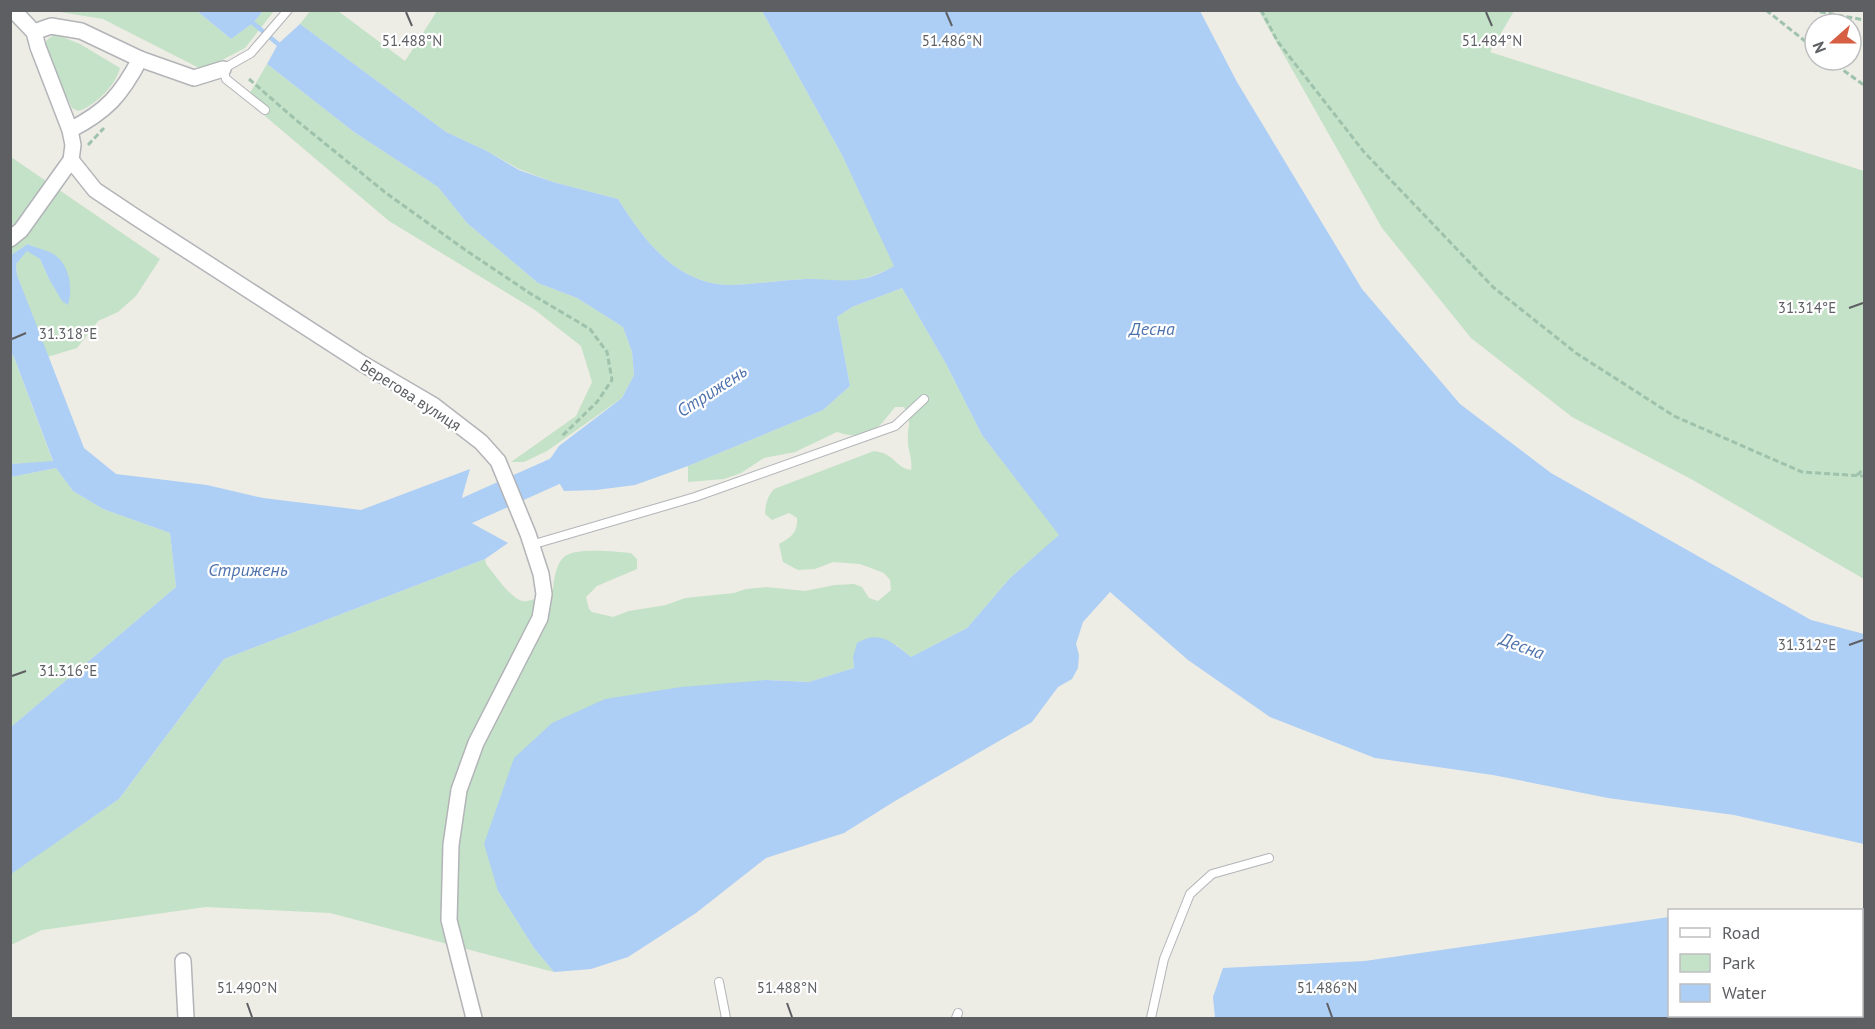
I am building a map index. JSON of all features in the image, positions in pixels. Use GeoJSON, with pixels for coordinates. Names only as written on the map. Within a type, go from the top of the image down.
{"type":"FeatureCollection","features":[{"type":"Feature","properties":{"kind":"street"},"geometry":{"type":"LineString","coordinates":[[10,239],[21,230],[71,160],[73,145],[70,130],[34,32],[13,10]]}},
{"type":"Feature","properties":{"kind":"street"},"geometry":{"type":"LineString","coordinates":[[34,32],[51,26],[81,32],[141,59],[194,78],[223,69]]}},
{"type":"Feature","properties":{"kind":"street"},"geometry":{"type":"LineString","coordinates":[[70,130],[92,118],[113,101],[141,59]]}},
{"type":"Feature","properties":{"kind":"street","name":"Берегова вулиця"},"geometry":{"type":"LineString","coordinates":[[71,160],[96,190],[363,364],[433,405],[481,442],[498,461],[530,539],[541,574],[544,594],[540,618],[476,743],[459,790],[451,845],[449,920],[474,1018]]}},
{"type":"Feature","properties":{"kind":"street"},"geometry":{"type":"LineString","coordinates":[[183,961],[186,1018]]}},
{"type":"Feature","properties":{"kind":"lane"},"geometry":{"type":"LineString","coordinates":[[265,110],[226,80],[223,69],[251,53],[288,10]]}},
{"type":"Feature","properties":{"kind":"lane"},"geometry":{"type":"LineString","coordinates":[[530,539],[695,497],[895,426],[924,399]]}},
{"type":"Feature","properties":{"kind":"lane"},"geometry":{"type":"LineString","coordinates":[[1151,1018],[1164,959],[1190,894],[1212,874],[1269,858]]}},
{"type":"Feature","properties":{"kind":"lane"},"geometry":{"type":"LineString","coordinates":[[719,982],[726,1018]]}},
{"type":"Feature","properties":{"kind":"path"},"geometry":{"type":"LineString","coordinates":[[1262,10],[1278,42],[1364,152],[1493,287],[1576,353],[1674,416],[1802,472],[1864,476]]}},
{"type":"Feature","properties":{"kind":"path"},"geometry":{"type":"LineString","coordinates":[[1766,10],[1803,39]]}},
{"type":"Feature","properties":{"kind":"path"},"geometry":{"type":"LineString","coordinates":[[1811,10],[1864,20]]}},
{"type":"Feature","properties":{"kind":"path"},"geometry":{"type":"LineString","coordinates":[[1846,72],[1864,85]]}},
{"type":"Feature","properties":{"kind":"path"},"geometry":{"type":"LineString","coordinates":[[249,79],[386,193],[531,294],[590,329],[607,352],[612,380],[597,402],[561,437]]}},
{"type":"Feature","properties":{"kind":"path"},"geometry":{"type":"LineString","coordinates":[[71,160],[105,127]]}},
{"type":"Feature","properties":{"kind":"path"},"geometry":{"type":"LineString","coordinates":[[1856,476],[1864,469]]}},
{"type":"Feature","properties":{"kind":"green space"},"geometry":{"type":"Polygon","coordinates":[[[54,11],[197,11],[231,39],[253,23],[263,11],[274,11],[245,48],[203,70],[103,19],[54,11]]]}},
{"type":"Feature","properties":{"kind":"green space"},"geometry":{"type":"Polygon","coordinates":[[[310,11],[338,11],[405,61],[437,11],[762,11],[842,155],[895,266],[869,277],[849,282],[806,279],[733,285],[695,278],[679,269],[651,245],[618,199],[553,182],[519,169],[446,132],[300,24],[310,11]]]}},
{"type":"Feature","properties":{"kind":"green space"},"geometry":{"type":"Polygon","coordinates":[[[1259,11],[1514,11],[1490,52],[1864,171],[1864,579],[1691,479],[1572,417],[1471,338],[1382,228],[1259,11]]]}},
{"type":"Feature","properties":{"kind":"green space"},"geometry":{"type":"Polygon","coordinates":[[[55,34],[80,44],[120,68],[118,75],[104,94],[91,105],[78,111],[72,108],[43,46],[55,34]]]}},
{"type":"Feature","properties":{"kind":"green space"},"geometry":{"type":"Polygon","coordinates":[[[267,64],[354,132],[438,187],[467,223],[538,283],[577,298],[623,327],[632,352],[634,375],[622,398],[547,451],[524,462],[511,462],[576,416],[592,382],[581,346],[535,310],[389,221],[246,100],[267,64]]]}},
{"type":"Feature","properties":{"kind":"green space"},"geometry":{"type":"Polygon","coordinates":[[[11,157],[160,259],[136,296],[118,312],[98,321],[77,348],[47,357],[17,275],[16,264],[27,250],[40,259],[49,279],[55,255],[28,244],[11,255],[11,157]]]}},
{"type":"Feature","properties":{"kind":"green space"},"geometry":{"type":"Polygon","coordinates":[[[902,288],[945,362],[982,435],[1060,535],[1010,578],[967,628],[911,657],[896,645],[853,657],[854,668],[809,682],[766,680],[498,891],[534,948],[554,972],[330,913],[206,907],[42,930],[11,945],[10,874],[119,799],[224,659],[485,559],[486,564],[510,593],[522,601],[527,601],[553,589],[559,564],[564,557],[570,554],[596,551],[631,553],[637,559],[637,569],[597,586],[586,597],[592,612],[613,617],[629,611],[666,605],[685,598],[766,587],[805,591],[854,584],[862,587],[869,598],[878,601],[891,590],[890,580],[884,573],[860,564],[833,562],[815,569],[798,570],[783,562],[779,544],[793,534],[797,518],[789,513],[772,520],[765,514],[768,498],[774,489],[874,451],[887,455],[901,466],[911,470],[909,422],[904,407],[895,407],[877,428],[864,435],[837,432],[795,452],[764,458],[741,473],[724,479],[688,482],[688,466],[823,410],[850,386],[837,317],[852,307],[902,288]]]}},
{"type":"Feature","properties":{"kind":"green space"},"geometry":{"type":"Polygon","coordinates":[[[11,353],[14,357],[53,462],[11,464],[11,353]]]}},
{"type":"Feature","properties":{"kind":"green space"},"geometry":{"type":"Polygon","coordinates":[[[56,468],[73,491],[103,509],[170,533],[176,587],[11,727],[11,477],[56,468]]]}},
{"type":"Feature","properties":{"kind":"water"},"geometry":{"type":"Polygon","coordinates":[[[197,11],[263,11],[253,23],[231,39],[197,11]]]}},
{"type":"Feature","properties":{"kind":"water","name":"Десна"},"geometry":{"type":"Polygon","coordinates":[[[762,11],[1200,11],[1237,82],[1362,289],[1460,404],[1551,473],[1811,620],[1864,634],[1864,844],[1734,815],[1608,798],[1493,775],[1375,758],[1270,717],[1188,660],[1110,592],[1083,622],[1076,644],[1079,655],[1078,668],[1072,679],[1058,687],[1032,722],[844,833],[766,858],[696,913],[628,957],[591,969],[554,972],[534,948],[498,891],[484,844],[514,758],[552,723],[605,699],[681,687],[766,680],[809,682],[854,668],[853,657],[857,643],[873,637],[886,640],[911,657],[967,628],[1010,578],[1059,535],[982,435],[945,362],[902,288],[852,307],[837,317],[850,386],[823,410],[688,466],[635,485],[564,491],[553,472],[550,459],[559,446],[622,398],[634,375],[632,352],[623,327],[577,298],[538,283],[467,223],[438,187],[354,132],[267,64],[278,44],[300,24],[446,132],[487,151],[519,170],[553,182],[618,199],[651,245],[679,269],[695,278],[733,285],[806,279],[851,280],[882,273],[894,266],[842,155],[762,11]]]}},
{"type":"Feature","properties":{"kind":"water","name":"Стрижень"},"geometry":{"type":"Polygon","coordinates":[[[28,244],[55,255],[67,271],[70,285],[68,305],[62,301],[40,259],[27,251],[16,264],[17,275],[84,448],[116,474],[207,485],[263,498],[361,510],[470,469],[457,515],[508,543],[485,559],[224,659],[119,799],[11,874],[11,727],[176,587],[170,533],[103,509],[73,491],[56,468],[11,477],[11,464],[53,461],[11,353],[11,255],[28,244]]]}},
{"type":"Feature","properties":{"kind":"water"},"geometry":{"type":"Polygon","coordinates":[[[1863,914],[1864,1018],[1215,1018],[1213,997],[1223,968],[1365,961],[1668,917],[1668,1017],[1863,1017],[1863,914]]]}},
{"type":"Feature","properties":{"kind":"waterway"},"geometry":{"type":"LineString","coordinates":[[253,23],[278,44]]}},
{"type":"Feature","properties":{"kind":"waterway","name":"Стрижень"},"geometry":{"type":"LineString","coordinates":[[423,526],[457,515],[587,457]]}}]}
